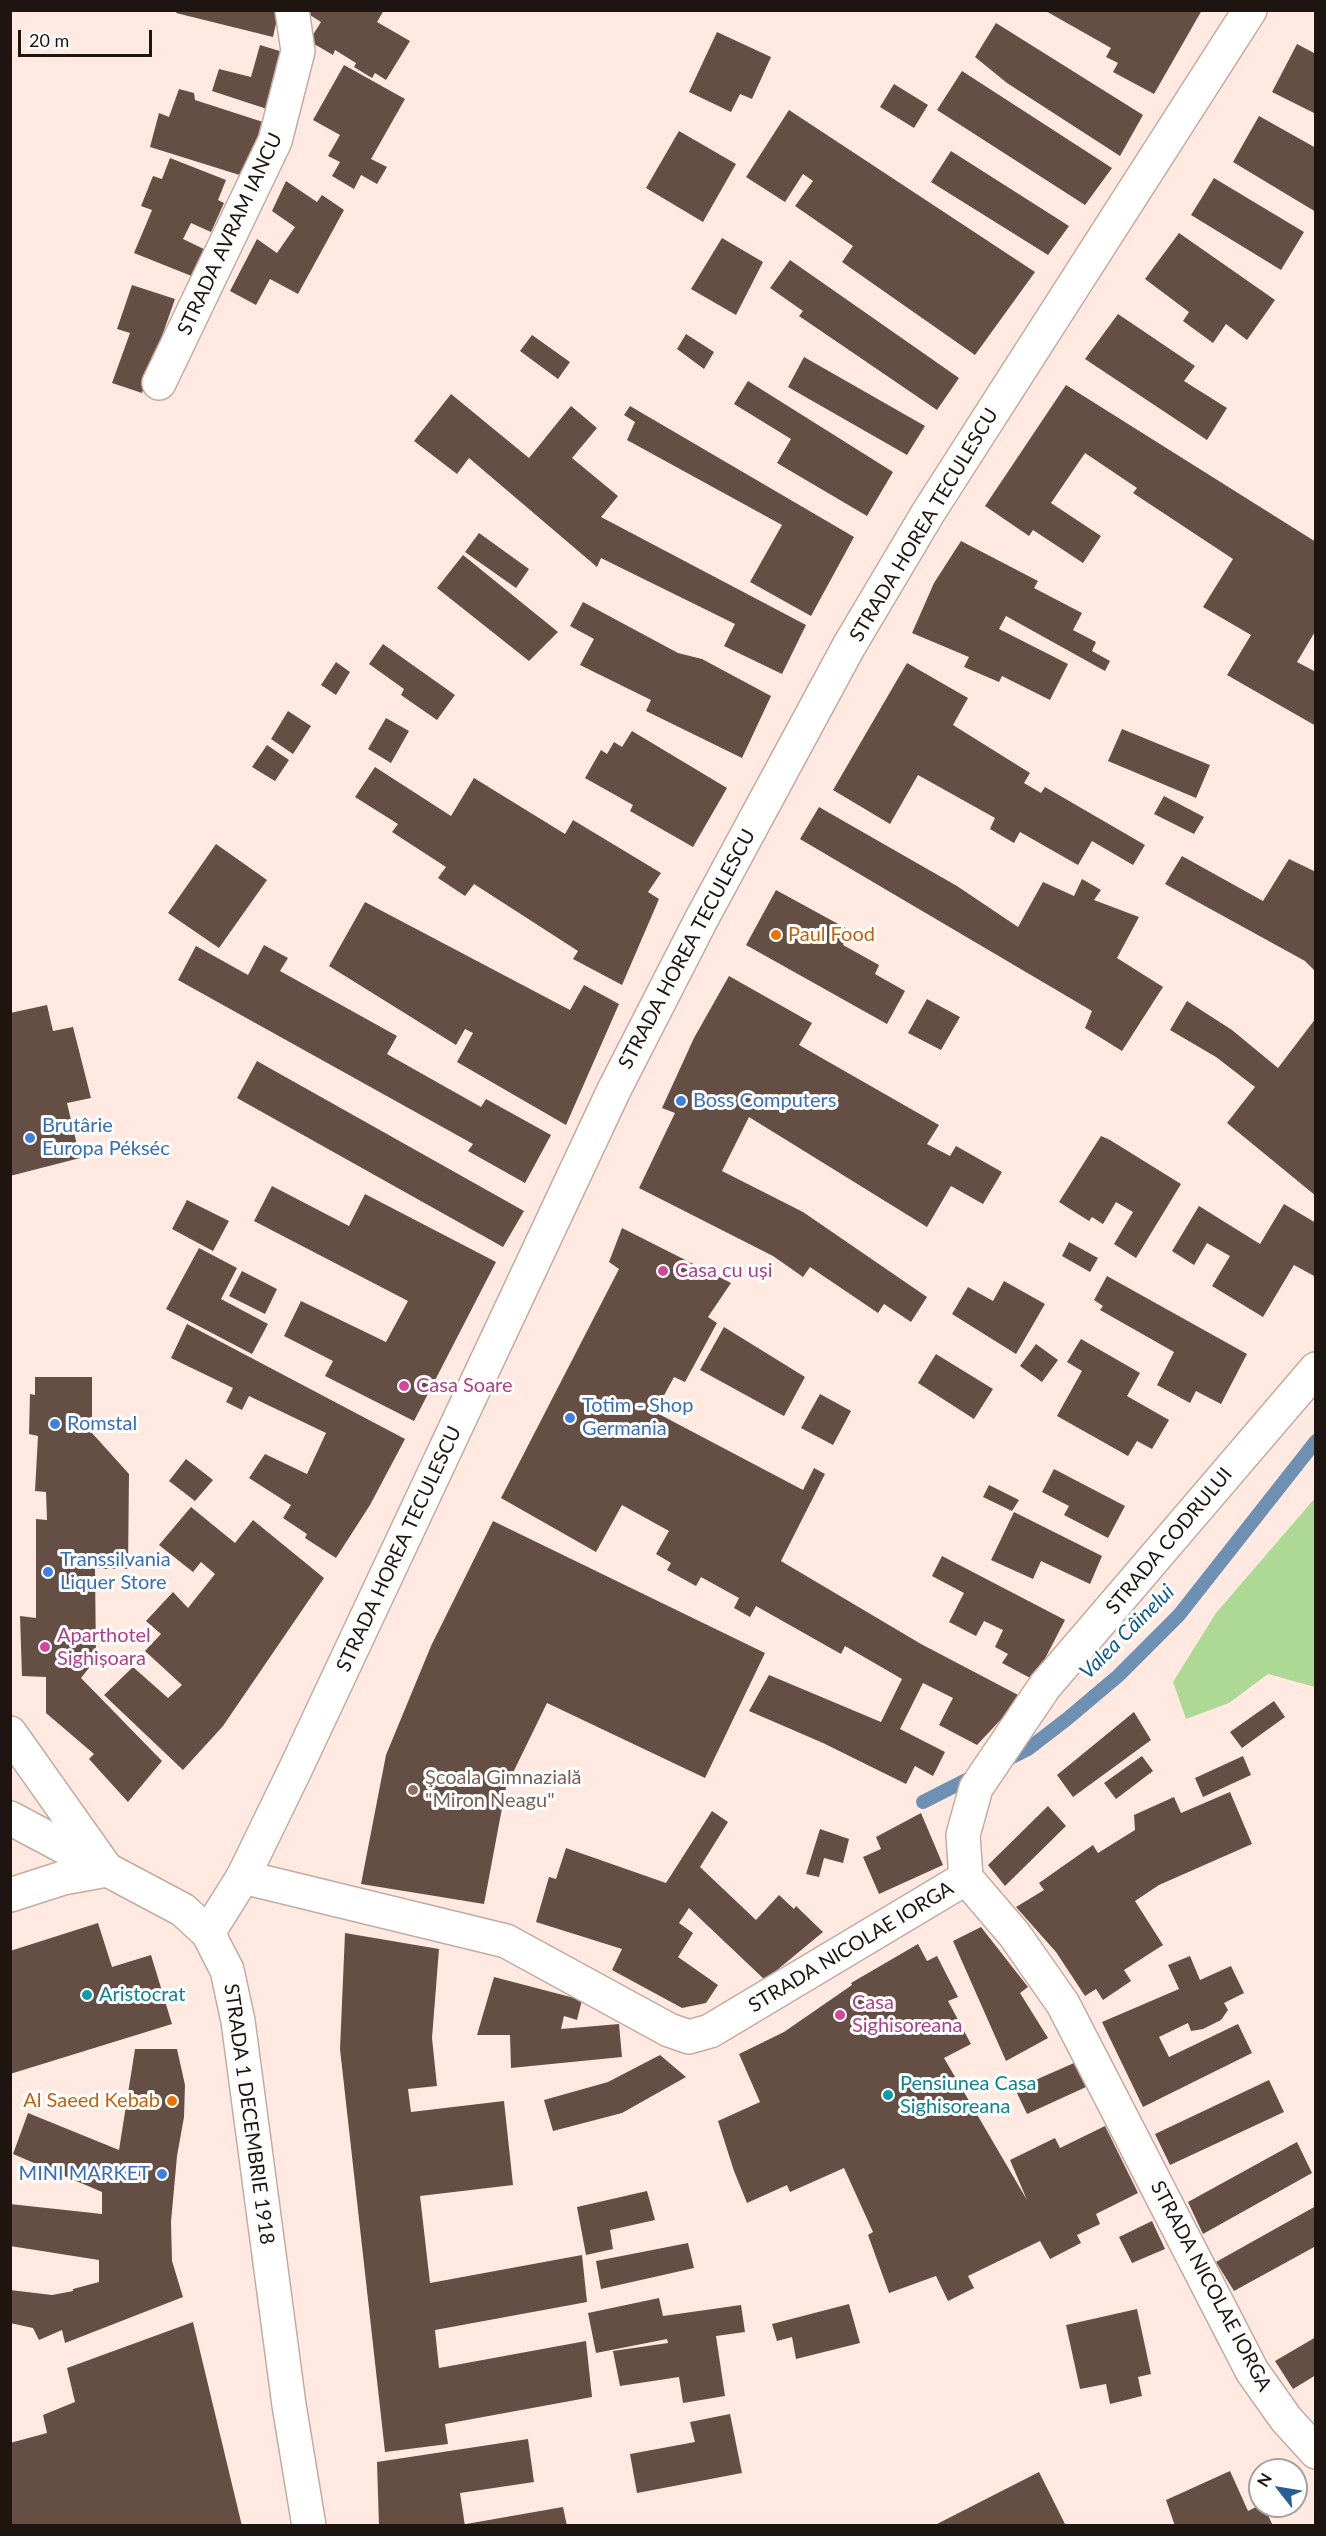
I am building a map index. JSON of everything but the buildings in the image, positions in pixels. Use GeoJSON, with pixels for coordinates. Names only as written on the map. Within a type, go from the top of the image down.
{"type":"FeatureCollection","features":[{"type":"Feature","properties":{"kind":"main road","name":"STRADA AVRAM IANCU"},"geometry":{"type":"LineString","coordinates":[[159,382],[276,141],[298,51],[292,10]]}},
{"type":"Feature","properties":{"kind":"main road","name":"STRADA HOREA TECULESCU"},"geometry":{"type":"LineString","coordinates":[[208,1933],[243,1877],[296,1770],[614,1090],[707,910],[849,646],[928,513],[1250,10]]}},
{"type":"Feature","properties":{"kind":"main road","name":"STRADA CODRULUI"},"geometry":{"type":"LineString","coordinates":[[966,1878],[963,1835],[976,1788],[1045,1686],[1316,1369]]}},
{"type":"Feature","properties":{"kind":"main road"},"geometry":{"type":"LineString","coordinates":[[10,1733],[107,1870],[63,1878],[10,1895]]}},
{"type":"Feature","properties":{"kind":"main road","name":"STRADA 1 DECEMBRIE 1918"},"geometry":{"type":"LineString","coordinates":[[10,1818],[183,1910],[208,1933],[227,1970],[238,2021],[289,2405],[309,2526]]}},
{"type":"Feature","properties":{"kind":"main road","name":"STRADA NICOLAE IORGA"},"geometry":{"type":"LineString","coordinates":[[243,1877],[506,1941],[669,2030],[689,2037],[710,2031],[966,1878],[1014,1934],[1063,2004],[1252,2371],[1286,2420],[1316,2452]]}},
{"type":"Feature","properties":{"kind":"green space"},"geometry":{"type":"Polygon","coordinates":[[[1315,1498],[1315,1687],[1268,1674],[1229,1703],[1186,1719],[1173,1682],[1216,1613],[1315,1498]]]}},
{"type":"Feature","properties":{"kind":"waterway","name":"Valea Câinelui"},"geometry":{"type":"LineString","coordinates":[[1004,1761],[1028,1749],[1067,1719],[1118,1676],[1179,1615],[1316,1441]]}},
{"type":"Feature","properties":{"kind":"waterway","name":"Valea Câinelui"},"geometry":{"type":"LineString","coordinates":[[923,1802],[976,1775]]}},
{"type":"Feature","properties":{"kind":"place","name":"Paul Food"},"geometry":{"type":"Point","coordinates":[776,935]}},
{"type":"Feature","properties":{"kind":"place","name":"Boss Computers"},"geometry":{"type":"Point","coordinates":[681,1101]}},
{"type":"Feature","properties":{"kind":"place","name":"Brutârie Europa Pékséc"},"geometry":{"type":"Point","coordinates":[30,1138]}},
{"type":"Feature","properties":{"kind":"place","name":"Casa cu uși"},"geometry":{"type":"Point","coordinates":[663,1271]}},
{"type":"Feature","properties":{"kind":"place","name":"Casa Soare"},"geometry":{"type":"Point","coordinates":[404,1386]}},
{"type":"Feature","properties":{"kind":"place","name":"Totim - Shop Germania"},"geometry":{"type":"Point","coordinates":[570,1418]}},
{"type":"Feature","properties":{"kind":"place","name":"Romstal"},"geometry":{"type":"Point","coordinates":[55,1424]}},
{"type":"Feature","properties":{"kind":"place","name":"Transsilvania Liquer Store"},"geometry":{"type":"Point","coordinates":[48,1572]}},
{"type":"Feature","properties":{"kind":"place","name":"Aparthotel Sighișoara"},"geometry":{"type":"Point","coordinates":[45,1647]}},
{"type":"Feature","properties":{"kind":"place","name":"Şcoala Gimnazială \"Miron Neagu\""},"geometry":{"type":"Point","coordinates":[413,1790]}},
{"type":"Feature","properties":{"kind":"place","name":"Aristocrat"},"geometry":{"type":"Point","coordinates":[87,1995]}},
{"type":"Feature","properties":{"kind":"place","name":"Casa Sighisoreana"},"geometry":{"type":"Point","coordinates":[840,2015]}},
{"type":"Feature","properties":{"kind":"place","name":"Pensiunea Casa Sighisoreana"},"geometry":{"type":"Point","coordinates":[888,2095]}},
{"type":"Feature","properties":{"kind":"place","name":"Al Saeed Kebab"},"geometry":{"type":"Point","coordinates":[172,2101]}},
{"type":"Feature","properties":{"kind":"place","name":"MINI MARKET"},"geometry":{"type":"Point","coordinates":[162,2174]}}]}
